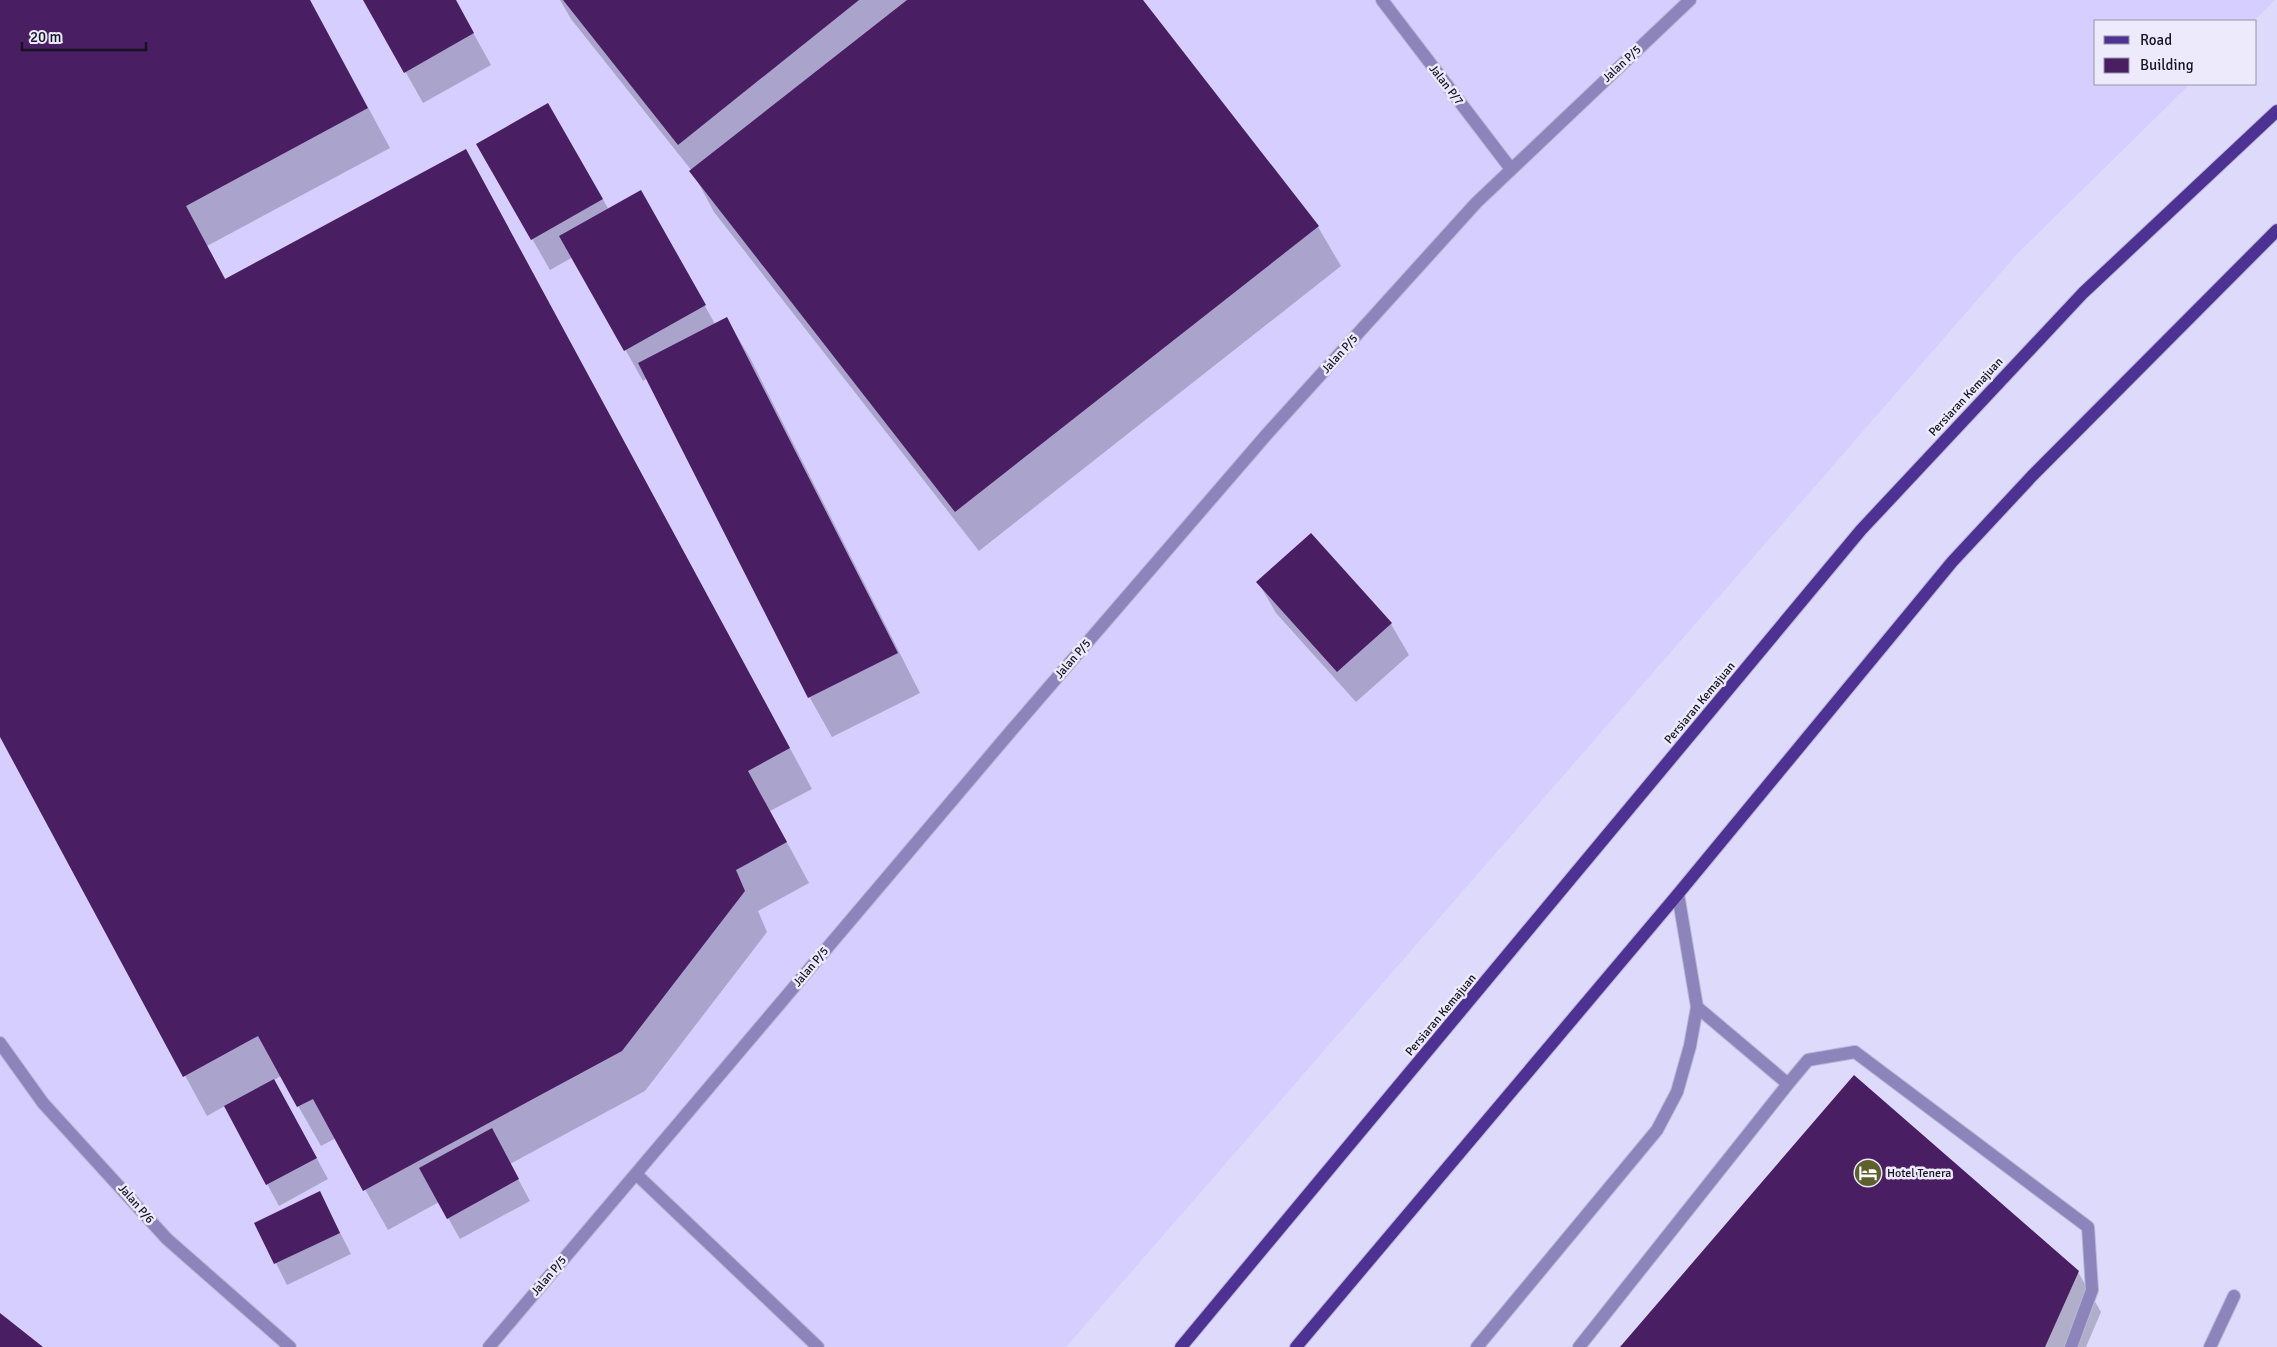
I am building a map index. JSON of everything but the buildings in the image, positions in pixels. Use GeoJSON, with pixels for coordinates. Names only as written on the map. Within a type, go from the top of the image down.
{"type":"FeatureCollection","features":[{"type":"Feature","properties":{"kind":"main road","name":"Persiaran Kemajuan"},"geometry":{"type":"LineString","coordinates":[[1181,1347],[1861,530],[2083,293],[2277,111]]}},
{"type":"Feature","properties":{"kind":"main road"},"geometry":{"type":"LineString","coordinates":[[1296,1347],[1678,894],[1952,562],[2032,476],[2277,230]]}},
{"type":"Feature","properties":{"kind":"street","name":"Jalan P/7"},"geometry":{"type":"LineString","coordinates":[[1382,0],[1511,169]]}},
{"type":"Feature","properties":{"kind":"street","name":"Jalan P/5"},"geometry":{"type":"LineString","coordinates":[[489,1347],[1018,723],[1261,441],[1476,203],[1690,0]]}},
{"type":"Feature","properties":{"kind":"street"},"geometry":{"type":"LineString","coordinates":[[1477,1347],[1657,1130],[1677,1092],[1690,1046],[1697,1007],[1678,894]]}},
{"type":"Feature","properties":{"kind":"street"},"geometry":{"type":"LineString","coordinates":[[1697,1007],[1788,1084]]}},
{"type":"Feature","properties":{"kind":"street","name":"Jalan P/6"},"geometry":{"type":"LineString","coordinates":[[0,1043],[43,1103],[166,1239],[290,1347]]}},
{"type":"Feature","properties":{"kind":"street"},"geometry":{"type":"LineString","coordinates":[[1579,1347],[1808,1060],[1855,1052],[2088,1227],[2092,1290],[2071,1347]]}},
{"type":"Feature","properties":{"kind":"street"},"geometry":{"type":"LineString","coordinates":[[636,1174],[818,1347]]}},
{"type":"Feature","properties":{"kind":"street"},"geometry":{"type":"LineString","coordinates":[[2210,1347],[2234,1296]]}},
{"type":"Feature","properties":{"kind":"shaded area"},"geometry":{"type":"Polygon","coordinates":[[[0,0],[2275,0],[2255,20],[2094,20],[2094,85],[2189,85],[2018,253],[1066,1347],[0,1347],[0,0]]]}},
{"type":"Feature","properties":{"kind":"place","name":"Hotel Tenera"},"geometry":{"type":"Point","coordinates":[1868,1173]}}]}
